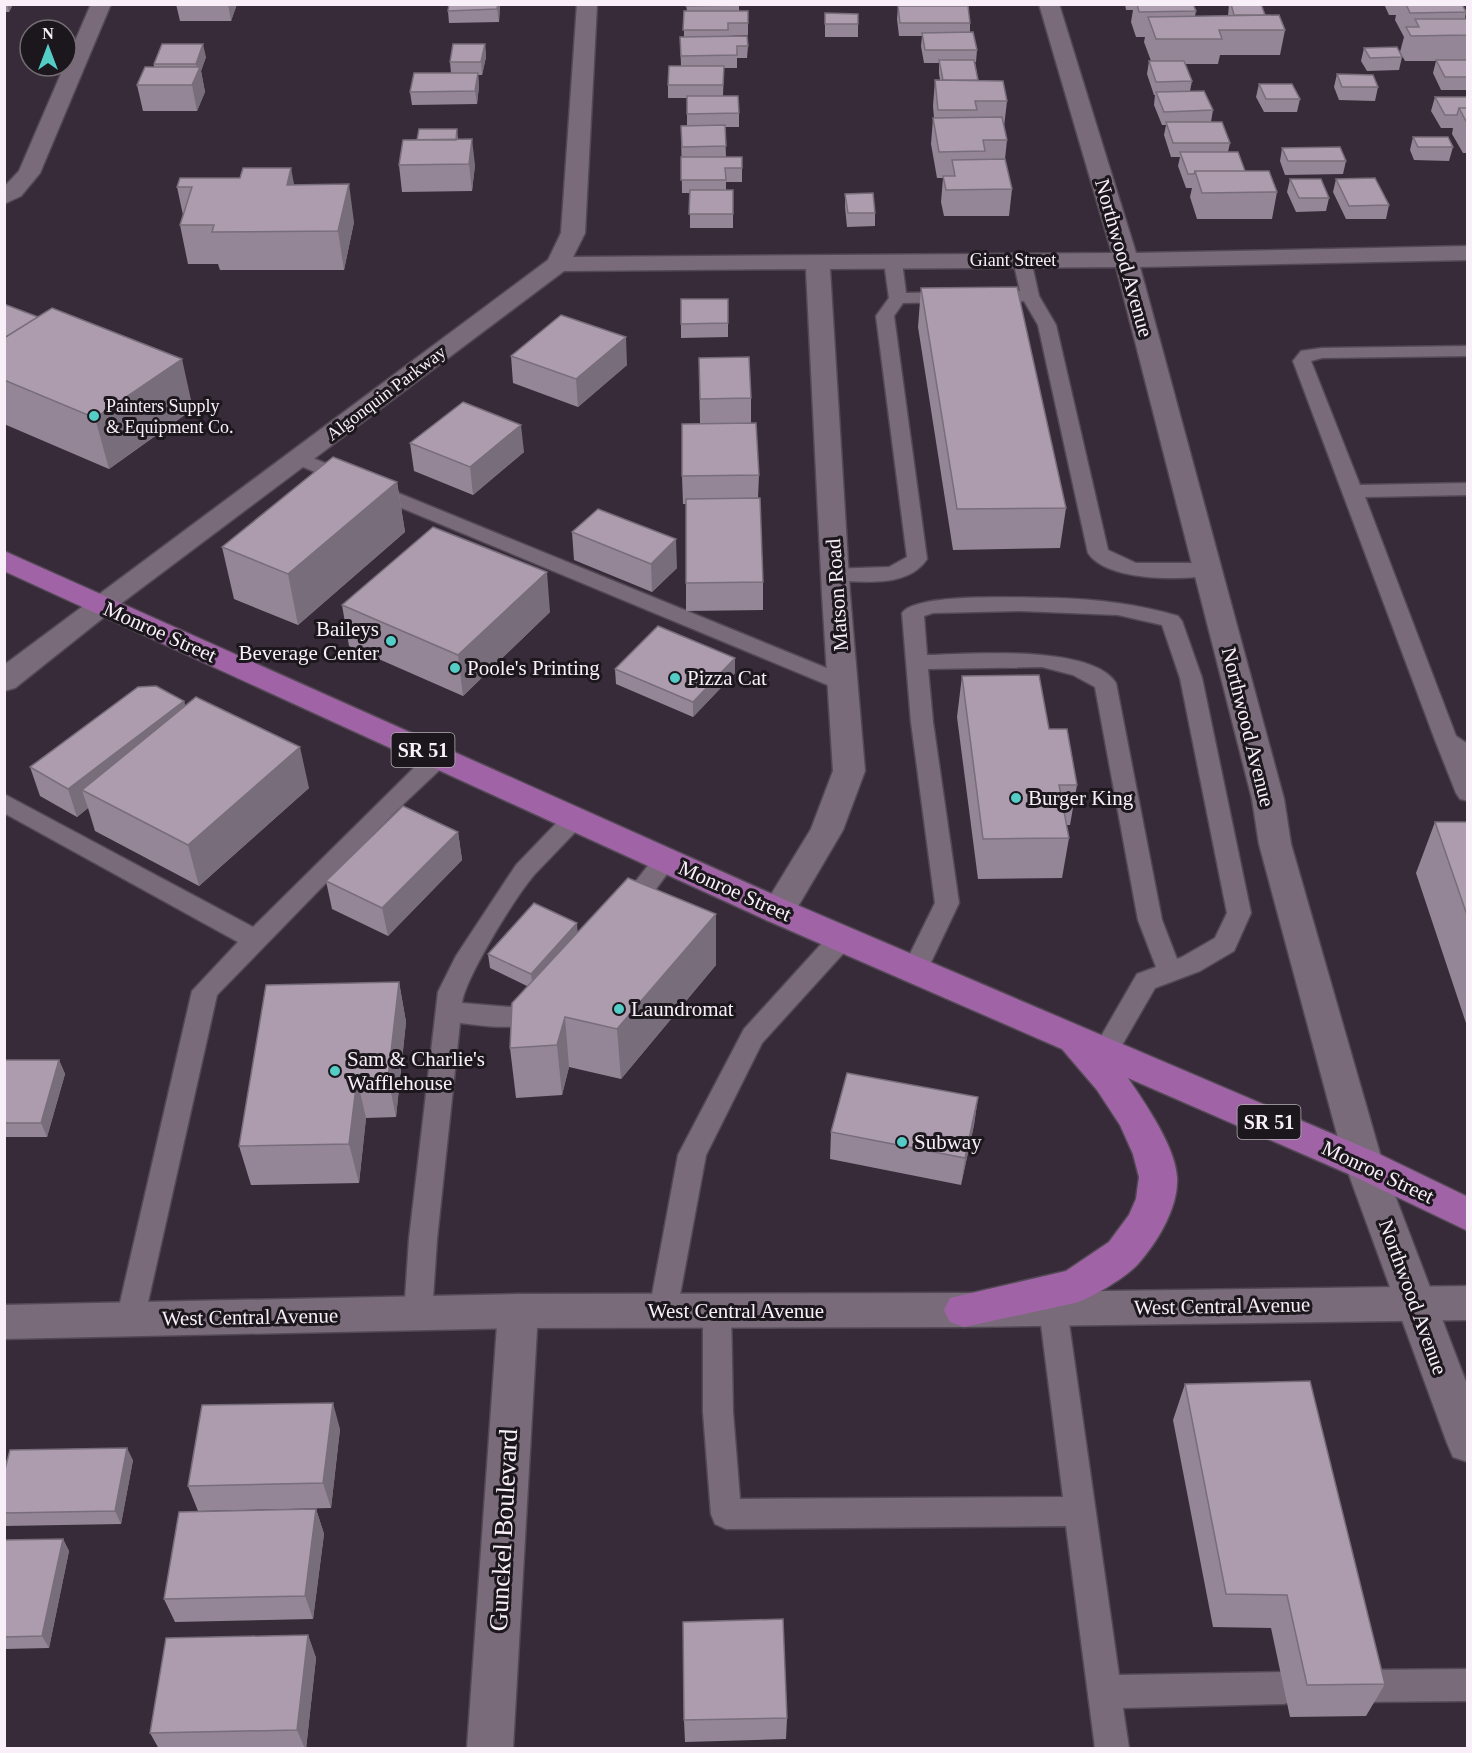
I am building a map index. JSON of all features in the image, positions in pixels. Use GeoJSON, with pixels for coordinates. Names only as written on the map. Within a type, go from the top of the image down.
{"type":"FeatureCollection","features":[{"type":"Feature","properties":{"kind":"main road","name":"Monroe Street"},"geometry":{"type":"LineString","coordinates":[[4,560],[778,911],[1364,1164],[1467,1215]]}},
{"type":"Feature","properties":{"kind":"main road"},"geometry":{"type":"LineString","coordinates":[[964,1310],[1075,1286],[1123,1254],[1145,1224],[1155,1199],[1158,1177],[1152,1154],[1134,1117],[1110,1080],[1067,1035]]}},
{"type":"Feature","properties":{"kind":"street"},"geometry":{"type":"LineString","coordinates":[[4,197],[14,191],[28,172],[101,4]]}},
{"type":"Feature","properties":{"kind":"street","name":"Algonquin Parkway"},"geometry":{"type":"LineString","coordinates":[[4,681],[558,264],[573,233],[587,4]]}},
{"type":"Feature","properties":{"kind":"street","name":"Northwood Avenue"},"geometry":{"type":"LineString","coordinates":[[1049,4],[1125,260],[1268,799],[1275,844],[1336,1071],[1364,1164],[1467,1443]]}},
{"type":"Feature","properties":{"kind":"street","name":"Giant Street"},"geometry":{"type":"LineString","coordinates":[[558,264],[1125,260],[1467,253]]}},
{"type":"Feature","properties":{"kind":"street","name":"Matson Road"},"geometry":{"type":"LineString","coordinates":[[778,911],[827,830],[849,771],[835,574],[818,262]]}},
{"type":"Feature","properties":{"kind":"street","name":"West Central Avenue"},"geometry":{"type":"LineString","coordinates":[[4,1322],[518,1311],[964,1310],[1467,1303]]}},
{"type":"Feature","properties":{"kind":"street","name":"Gunckel Boulevard"},"geometry":{"type":"LineString","coordinates":[[490,1749],[518,1311]]}},
{"type":"Feature","properties":{"kind":"lane"},"geometry":{"type":"LineString","coordinates":[[1022,260],[1030,296],[1047,325],[1098,553],[1111,563],[1128,569],[1208,569]]}},
{"type":"Feature","properties":{"kind":"lane"},"geometry":{"type":"LineString","coordinates":[[835,574],[896,574],[909,568],[917,560],[885,316],[898,297],[892,262]]}},
{"type":"Feature","properties":{"kind":"lane"},"geometry":{"type":"LineString","coordinates":[[898,297],[1030,296]]}},
{"type":"Feature","properties":{"kind":"lane"},"geometry":{"type":"LineString","coordinates":[[1467,351],[1307,355],[1302,361],[1467,793]]}},
{"type":"Feature","properties":{"kind":"lane"},"geometry":{"type":"LineString","coordinates":[[298,458],[843,683]]}},
{"type":"Feature","properties":{"kind":"lane"},"geometry":{"type":"LineString","coordinates":[[1353,491],[1467,489]]}},
{"type":"Feature","properties":{"kind":"lane"},"geometry":{"type":"LineString","coordinates":[[915,970],[947,903],[913,613],[931,606],[1102,608],[1156,615],[1171,621],[1191,678],[1202,742],[1239,913],[1225,944],[1170,972],[1146,981],[1105,1052]]}},
{"type":"Feature","properties":{"kind":"lane"},"geometry":{"type":"LineString","coordinates":[[917,662],[1042,660],[1080,669],[1105,683],[1150,920],[1170,972]]}},
{"type":"Feature","properties":{"kind":"lane"},"geometry":{"type":"LineString","coordinates":[[1446,740],[1467,755]]}},
{"type":"Feature","properties":{"kind":"lane"},"geometry":{"type":"LineString","coordinates":[[130,1320],[205,991],[439,758]]}},
{"type":"Feature","properties":{"kind":"lane"},"geometry":{"type":"LineString","coordinates":[[4,802],[255,940]]}},
{"type":"Feature","properties":{"kind":"lane"},"geometry":{"type":"LineString","coordinates":[[418,1314],[423,1239],[451,1012],[451,992],[465,963],[524,871],[574,819]]}},
{"type":"Feature","properties":{"kind":"lane"},"geometry":{"type":"LineString","coordinates":[[608,932],[665,860]]}},
{"type":"Feature","properties":{"kind":"lane"},"geometry":{"type":"LineString","coordinates":[[663,1311],[692,1155],[753,1036],[842,938]]}},
{"type":"Feature","properties":{"kind":"lane"},"geometry":{"type":"LineString","coordinates":[[451,1012],[510,1017],[531,1014],[554,989]]}},
{"type":"Feature","properties":{"kind":"lane"},"geometry":{"type":"LineString","coordinates":[[1053,1309],[1112,1749]]}},
{"type":"Feature","properties":{"kind":"lane"},"geometry":{"type":"LineString","coordinates":[[717,1310],[718,1412],[726,1514],[1080,1511]]}},
{"type":"Feature","properties":{"kind":"lane"},"geometry":{"type":"LineString","coordinates":[[1359,1686],[1467,1685]]}},
{"type":"Feature","properties":{"kind":"lane"},"geometry":{"type":"LineString","coordinates":[[1104,1692],[1284,1688]]}},
{"type":"Feature","properties":{"kind":"building"},"geometry":{"type":"Polygon","coordinates":[[[449,4],[498,4],[497,9],[448,11],[449,4]]]}},
{"type":"Feature","properties":{"kind":"building"},"geometry":{"type":"Polygon","coordinates":[[[686,4],[739,4],[739,5],[686,6],[686,4]]]}},
{"type":"Feature","properties":{"kind":"building"},"geometry":{"type":"Polygon","coordinates":[[[1137,4],[1193,4],[1196,11],[1139,12],[1137,4]]]}},
{"type":"Feature","properties":{"kind":"building"},"geometry":{"type":"Polygon","coordinates":[[[1231,4],[1261,4],[1265,15],[1234,15],[1231,4]]]}},
{"type":"Feature","properties":{"kind":"building"},"geometry":{"type":"Polygon","coordinates":[[[1406,4],[1462,4],[1466,12],[1410,13],[1406,4]]]}},
{"type":"Feature","properties":{"kind":"building"},"geometry":{"type":"Polygon","coordinates":[[[898,6],[968,6],[970,23],[900,23],[898,6]]]}},
{"type":"Feature","properties":{"kind":"building"},"geometry":{"type":"Polygon","coordinates":[[[684,11],[748,11],[748,23],[728,23],[728,30],[683,30],[684,11]]]}},
{"type":"Feature","properties":{"kind":"building"},"geometry":{"type":"Polygon","coordinates":[[[825,13],[858,14],[858,24],[825,24],[825,13]]]}},
{"type":"Feature","properties":{"kind":"building"},"geometry":{"type":"Polygon","coordinates":[[[1279,15],[1285,30],[1219,30],[1222,39],[1156,39],[1148,17],[1279,15]]]}},
{"type":"Feature","properties":{"kind":"building"},"geometry":{"type":"Polygon","coordinates":[[[1415,19],[1467,19],[1467,35],[1411,36],[1406,27],[1419,27],[1415,19]]]}},
{"type":"Feature","properties":{"kind":"building"},"geometry":{"type":"Polygon","coordinates":[[[973,32],[977,50],[925,50],[922,33],[973,32]]]}},
{"type":"Feature","properties":{"kind":"building"},"geometry":{"type":"Polygon","coordinates":[[[747,36],[748,46],[737,46],[737,55],[681,56],[680,37],[747,36]]]}},
{"type":"Feature","properties":{"kind":"building"},"geometry":{"type":"Polygon","coordinates":[[[162,44],[203,44],[196,64],[154,64],[162,44]]]}},
{"type":"Feature","properties":{"kind":"building"},"geometry":{"type":"Polygon","coordinates":[[[453,44],[485,44],[481,62],[450,62],[453,44]]]}},
{"type":"Feature","properties":{"kind":"building"},"geometry":{"type":"Polygon","coordinates":[[[1397,47],[1402,57],[1370,58],[1364,48],[1397,47]]]}},
{"type":"Feature","properties":{"kind":"building"},"geometry":{"type":"Polygon","coordinates":[[[939,60],[974,60],[978,80],[943,80],[939,60]]]}},
{"type":"Feature","properties":{"kind":"building"},"geometry":{"type":"Polygon","coordinates":[[[1436,60],[1467,60],[1467,77],[1445,77],[1436,60]]]}},
{"type":"Feature","properties":{"kind":"building"},"geometry":{"type":"Polygon","coordinates":[[[1149,61],[1184,61],[1192,81],[1156,82],[1149,61]]]}},
{"type":"Feature","properties":{"kind":"building"},"geometry":{"type":"Polygon","coordinates":[[[669,66],[724,66],[723,85],[668,85],[669,66]]]}},
{"type":"Feature","properties":{"kind":"building"},"geometry":{"type":"Polygon","coordinates":[[[145,67],[200,67],[192,85],[137,85],[145,67]]]}},
{"type":"Feature","properties":{"kind":"building"},"geometry":{"type":"Polygon","coordinates":[[[414,73],[478,73],[475,91],[410,92],[414,73]]]}},
{"type":"Feature","properties":{"kind":"building"},"geometry":{"type":"Polygon","coordinates":[[[1337,74],[1373,75],[1378,87],[1342,87],[1337,74]]]}},
{"type":"Feature","properties":{"kind":"building"},"geometry":{"type":"Polygon","coordinates":[[[935,80],[1003,81],[1007,101],[975,101],[977,110],[938,110],[935,80]]]}},
{"type":"Feature","properties":{"kind":"building"},"geometry":{"type":"Polygon","coordinates":[[[1259,84],[1292,84],[1300,99],[1266,99],[1259,84]]]}},
{"type":"Feature","properties":{"kind":"building"},"geometry":{"type":"Polygon","coordinates":[[[1204,91],[1213,110],[1164,112],[1156,92],[1204,91]]]}},
{"type":"Feature","properties":{"kind":"building"},"geometry":{"type":"Polygon","coordinates":[[[687,96],[738,96],[739,113],[687,114],[687,96]]]}},
{"type":"Feature","properties":{"kind":"building"},"geometry":{"type":"Polygon","coordinates":[[[1435,97],[1467,97],[1467,108],[1459,108],[1457,115],[1445,115],[1435,97]]]}},
{"type":"Feature","properties":{"kind":"building"},"geometry":{"type":"Polygon","coordinates":[[[1459,108],[1467,108],[1467,123],[1459,108]]]}},
{"type":"Feature","properties":{"kind":"building"},"geometry":{"type":"Polygon","coordinates":[[[1002,117],[1007,140],[983,140],[985,151],[939,152],[933,118],[1002,117]]]}},
{"type":"Feature","properties":{"kind":"building"},"geometry":{"type":"Polygon","coordinates":[[[1166,122],[1222,122],[1230,143],[1173,143],[1166,122]]]}},
{"type":"Feature","properties":{"kind":"building"},"geometry":{"type":"Polygon","coordinates":[[[725,125],[726,146],[682,147],[681,126],[725,125]]]}},
{"type":"Feature","properties":{"kind":"building"},"geometry":{"type":"Polygon","coordinates":[[[419,129],[457,129],[456,140],[417,140],[419,129]]]}},
{"type":"Feature","properties":{"kind":"building"},"geometry":{"type":"Polygon","coordinates":[[[1413,137],[1448,137],[1453,147],[1418,147],[1413,137]]]}},
{"type":"Feature","properties":{"kind":"building"},"geometry":{"type":"Polygon","coordinates":[[[472,139],[469,164],[399,165],[403,140],[472,139]]]}},
{"type":"Feature","properties":{"kind":"building"},"geometry":{"type":"Polygon","coordinates":[[[1340,147],[1346,161],[1288,161],[1282,148],[1340,147]]]}},
{"type":"Feature","properties":{"kind":"building"},"geometry":{"type":"Polygon","coordinates":[[[1180,152],[1238,152],[1245,171],[1195,171],[1194,174],[1188,174],[1180,152]]]}},
{"type":"Feature","properties":{"kind":"building"},"geometry":{"type":"Polygon","coordinates":[[[681,157],[742,157],[742,168],[725,168],[726,180],[681,180],[681,157]]]}},
{"type":"Feature","properties":{"kind":"building"},"geometry":{"type":"Polygon","coordinates":[[[1005,159],[1012,189],[946,190],[943,176],[955,176],[952,160],[1005,159]]]}},
{"type":"Feature","properties":{"kind":"building"},"geometry":{"type":"Polygon","coordinates":[[[243,168],[291,168],[287,185],[349,184],[338,231],[212,232],[214,225],[180,225],[192,187],[177,187],[180,178],[240,178],[243,168]]]}},
{"type":"Feature","properties":{"kind":"building"},"geometry":{"type":"Polygon","coordinates":[[[1195,171],[1269,171],[1277,192],[1202,193],[1195,171]]]}},
{"type":"Feature","properties":{"kind":"building"},"geometry":{"type":"Polygon","coordinates":[[[1375,178],[1389,205],[1349,206],[1336,179],[1375,178]]]}},
{"type":"Feature","properties":{"kind":"building"},"geometry":{"type":"Polygon","coordinates":[[[1290,179],[1321,179],[1329,198],[1299,198],[1290,179]]]}},
{"type":"Feature","properties":{"kind":"building"},"geometry":{"type":"Polygon","coordinates":[[[690,190],[733,190],[733,214],[689,214],[690,190]]]}},
{"type":"Feature","properties":{"kind":"building"},"geometry":{"type":"Polygon","coordinates":[[[873,193],[875,213],[848,213],[845,194],[873,193]]]}},
{"type":"Feature","properties":{"kind":"building"},"geometry":{"type":"Polygon","coordinates":[[[1017,287],[1066,508],[957,509],[921,288],[1017,287]]]}},
{"type":"Feature","properties":{"kind":"building"},"geometry":{"type":"Polygon","coordinates":[[[681,299],[728,299],[728,323],[681,324],[681,299]]]}},
{"type":"Feature","properties":{"kind":"building"},"geometry":{"type":"Polygon","coordinates":[[[4,304],[38,317],[4,338],[4,304]]]}},
{"type":"Feature","properties":{"kind":"building"},"geometry":{"type":"Polygon","coordinates":[[[52,308],[182,359],[95,418],[4,380],[4,338],[52,308]]]}},
{"type":"Feature","properties":{"kind":"building"},"geometry":{"type":"Polygon","coordinates":[[[561,315],[626,337],[576,379],[511,356],[561,315]]]}},
{"type":"Feature","properties":{"kind":"building"},"geometry":{"type":"Polygon","coordinates":[[[749,357],[751,398],[700,399],[699,358],[749,357]]]}},
{"type":"Feature","properties":{"kind":"building"},"geometry":{"type":"Polygon","coordinates":[[[463,402],[521,425],[470,467],[410,443],[463,402]]]}},
{"type":"Feature","properties":{"kind":"building"},"geometry":{"type":"Polygon","coordinates":[[[756,423],[759,475],[682,476],[682,424],[756,423]]]}},
{"type":"Feature","properties":{"kind":"building"},"geometry":{"type":"Polygon","coordinates":[[[333,457],[397,482],[288,574],[222,547],[333,457]]]}},
{"type":"Feature","properties":{"kind":"building"},"geometry":{"type":"Polygon","coordinates":[[[760,498],[763,582],[686,583],[686,499],[760,498]]]}},
{"type":"Feature","properties":{"kind":"building"},"geometry":{"type":"Polygon","coordinates":[[[598,509],[676,539],[651,564],[572,532],[598,509]]]}},
{"type":"Feature","properties":{"kind":"building"},"geometry":{"type":"Polygon","coordinates":[[[433,527],[547,572],[458,655],[342,605],[433,527]]]}},
{"type":"Feature","properties":{"kind":"building","name":"Pizza Cat"},"geometry":{"type":"Polygon","coordinates":[[[658,626],[735,658],[693,702],[615,669],[658,626]]]}},
{"type":"Feature","properties":{"kind":"building","name":"Burger King"},"geometry":{"type":"Polygon","coordinates":[[[1039,675],[1049,729],[1067,729],[1077,785],[1059,785],[1069,838],[983,839],[962,676],[1039,675]]]}},
{"type":"Feature","properties":{"kind":"building"},"geometry":{"type":"Polygon","coordinates":[[[156,686],[184,701],[68,789],[30,767],[138,687],[156,686]]]}},
{"type":"Feature","properties":{"kind":"building"},"geometry":{"type":"Polygon","coordinates":[[[196,697],[300,747],[188,845],[82,790],[196,697]]]}},
{"type":"Feature","properties":{"kind":"building"},"geometry":{"type":"Polygon","coordinates":[[[403,806],[458,832],[382,908],[326,881],[403,806]]]}},
{"type":"Feature","properties":{"kind":"building"},"geometry":{"type":"Polygon","coordinates":[[[1435,822],[1467,822],[1467,915],[1435,822]]]}},
{"type":"Feature","properties":{"kind":"building"},"geometry":{"type":"Polygon","coordinates":[[[628,878],[716,914],[617,1029],[565,1017],[557,1045],[510,1048],[512,1003],[628,878]]]}},
{"type":"Feature","properties":{"kind":"building"},"geometry":{"type":"Polygon","coordinates":[[[534,903],[577,923],[531,974],[488,954],[534,903]]]}},
{"type":"Feature","properties":{"kind":"building","name":"Sam & Charlie's Wafflehouse"},"geometry":{"type":"Polygon","coordinates":[[[399,982],[388,1078],[357,1079],[349,1144],[239,1146],[266,985],[399,982]]]}},
{"type":"Feature","properties":{"kind":"building"},"geometry":{"type":"Polygon","coordinates":[[[4,1060],[59,1060],[41,1123],[4,1123],[4,1060]]]}},
{"type":"Feature","properties":{"kind":"building"},"geometry":{"type":"Polygon","coordinates":[[[847,1073],[978,1097],[965,1158],[831,1132],[847,1073]]]}},
{"type":"Feature","properties":{"kind":"building"},"geometry":{"type":"Polygon","coordinates":[[[1310,1381],[1385,1684],[1307,1685],[1287,1595],[1226,1594],[1185,1384],[1310,1381]]]}},
{"type":"Feature","properties":{"kind":"building"},"geometry":{"type":"Polygon","coordinates":[[[333,1403],[323,1483],[188,1486],[202,1405],[333,1403]]]}},
{"type":"Feature","properties":{"kind":"building"},"geometry":{"type":"Polygon","coordinates":[[[127,1448],[115,1511],[4,1513],[4,1473],[10,1450],[127,1448]]]}},
{"type":"Feature","properties":{"kind":"building"},"geometry":{"type":"Polygon","coordinates":[[[316,1509],[305,1596],[164,1599],[179,1512],[316,1509]]]}},
{"type":"Feature","properties":{"kind":"building"},"geometry":{"type":"Polygon","coordinates":[[[63,1539],[42,1636],[4,1637],[4,1540],[63,1539]]]}},
{"type":"Feature","properties":{"kind":"building"},"geometry":{"type":"Polygon","coordinates":[[[783,1619],[787,1718],[684,1720],[683,1622],[783,1619]]]}},
{"type":"Feature","properties":{"kind":"building"},"geometry":{"type":"Polygon","coordinates":[[[308,1635],[297,1730],[150,1733],[166,1638],[308,1635]]]}},
{"type":"Feature","properties":{"kind":"place","name":"Painters Supply & Equipment Co."},"geometry":{"type":"Point","coordinates":[94,416]}},
{"type":"Feature","properties":{"kind":"place","name":"Baileys Beverage Center"},"geometry":{"type":"Point","coordinates":[391,641]}},
{"type":"Feature","properties":{"kind":"place","name":"Poole's Printing"},"geometry":{"type":"Point","coordinates":[455,668]}},
{"type":"Feature","properties":{"kind":"place","name":"Pizza Cat"},"geometry":{"type":"Point","coordinates":[675,678]}},
{"type":"Feature","properties":{"kind":"place","name":"Burger King"},"geometry":{"type":"Point","coordinates":[1016,798]}},
{"type":"Feature","properties":{"kind":"place","name":"Laundromat"},"geometry":{"type":"Point","coordinates":[619,1009]}},
{"type":"Feature","properties":{"kind":"place","name":"Sam & Charlie's Wafflehouse"},"geometry":{"type":"Point","coordinates":[335,1071]}},
{"type":"Feature","properties":{"kind":"place","name":"Subway"},"geometry":{"type":"Point","coordinates":[902,1142]}}]}
